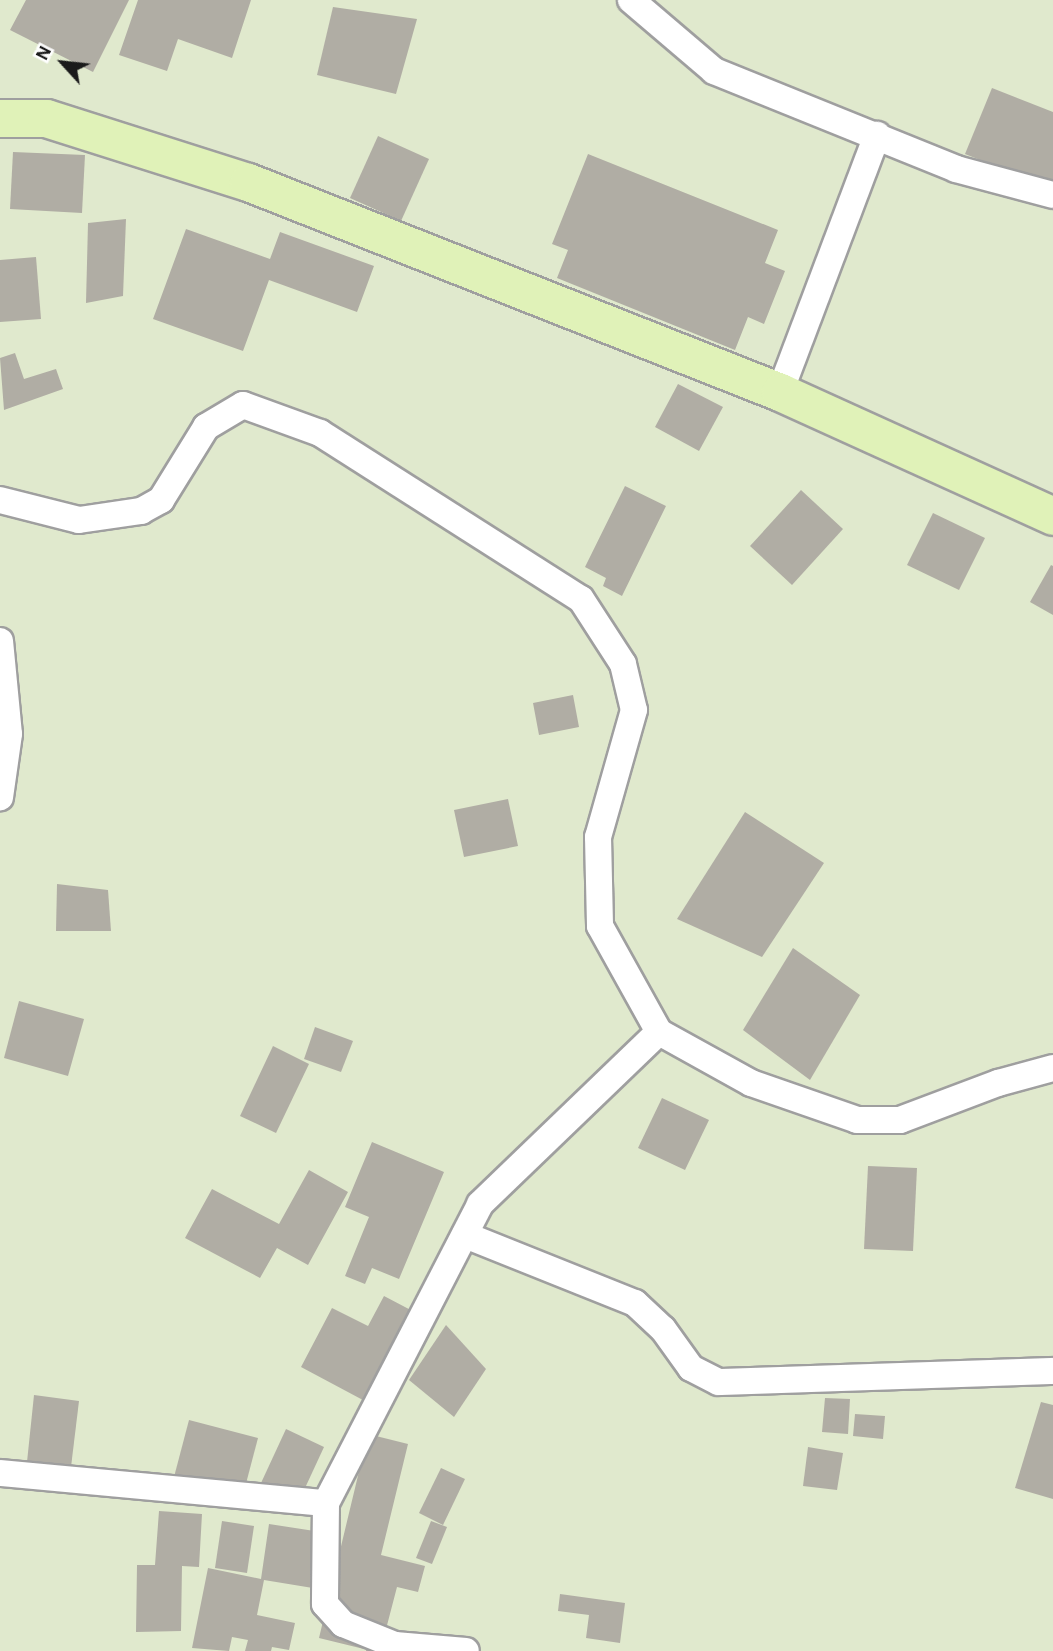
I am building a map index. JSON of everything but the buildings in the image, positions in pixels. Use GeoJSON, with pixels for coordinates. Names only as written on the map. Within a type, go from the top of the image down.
{"type":"FeatureCollection","features":[{"type":"Feature","properties":{"kind":"main road"},"geometry":{"type":"LineString","coordinates":[[0,118],[46,118],[248,182],[780,392],[1053,516]]}},
{"type":"Feature","properties":{"kind":"street"},"geometry":{"type":"LineString","coordinates":[[631,0],[714,71],[956,169],[1053,195]]}},
{"type":"Feature","properties":{"kind":"street"},"geometry":{"type":"LineString","coordinates":[[780,392],[877,135]]}},
{"type":"Feature","properties":{"kind":"street"},"geometry":{"type":"LineString","coordinates":[[0,500],[79,520],[141,511],[161,499],[206,427],[243,405],[320,433],[581,599],[623,664],[634,710],[598,837],[600,926],[659,1032],[751,1083],[857,1120],[900,1120],[1053,1068]]}},
{"type":"Feature","properties":{"kind":"street"},"geometry":{"type":"LineString","coordinates":[[0,797],[9,734],[1,656]]}},
{"type":"Feature","properties":{"kind":"street"},"geometry":{"type":"LineString","coordinates":[[466,1651],[395,1645],[343,1624],[325,1604],[326,1503],[480,1203],[518,1163],[659,1032]]}},
{"type":"Feature","properties":{"kind":"street"},"geometry":{"type":"LineString","coordinates":[[465,1235],[635,1303],[663,1329],[691,1368],[719,1382],[1053,1371]]}},
{"type":"Feature","properties":{"kind":"street"},"geometry":{"type":"LineString","coordinates":[[0,1473],[326,1503]]}},
{"type":"Feature","properties":{"kind":"green space"},"geometry":{"type":"Polygon","coordinates":[[[0,0],[1053,0],[1053,1651],[0,1651],[0,0]]]}}]}
